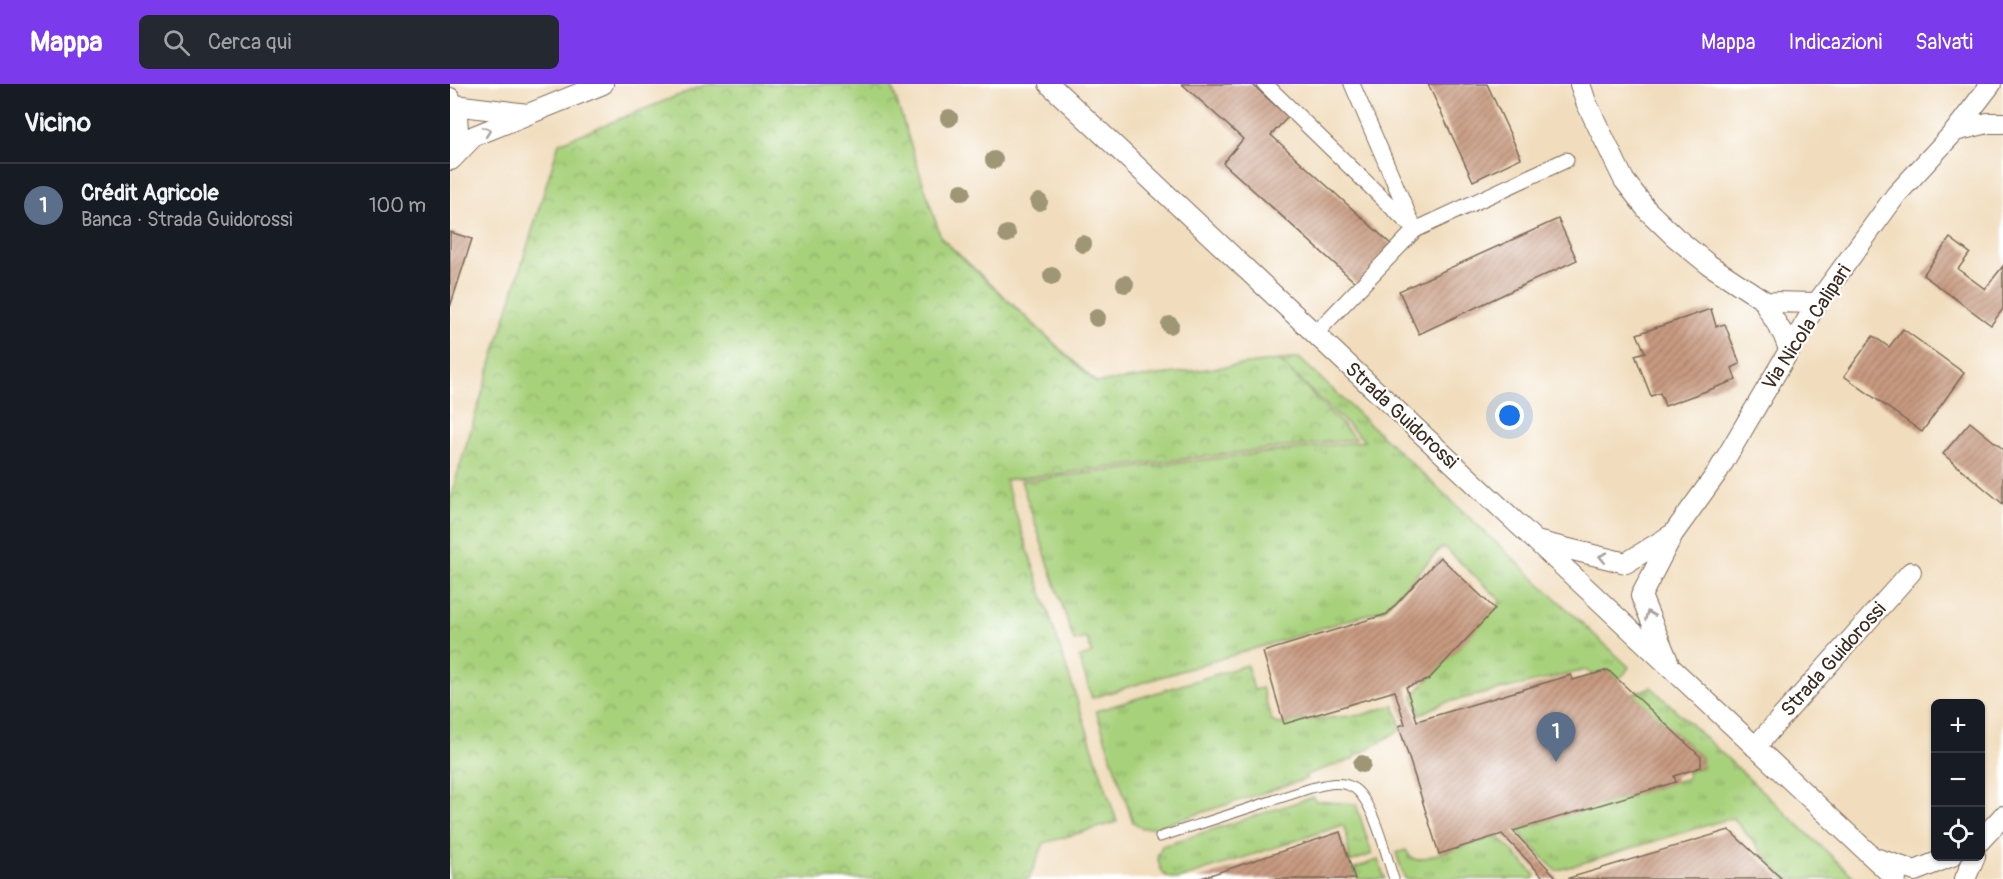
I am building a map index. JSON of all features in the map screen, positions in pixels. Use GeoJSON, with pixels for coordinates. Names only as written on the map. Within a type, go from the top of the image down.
{"type":"FeatureCollection","features":[{"type":"Feature","properties":{"kind":"street"},"geometry":{"type":"LineString","coordinates":[[450,160],[474,136],[603,84]]}},
{"type":"Feature","properties":{"kind":"street","name":"Strada Guidorossi"},"geometry":{"type":"LineString","coordinates":[[1049,84],[1896,879]]}},
{"type":"Feature","properties":{"kind":"street"},"geometry":{"type":"LineString","coordinates":[[1265,84],[1415,230]]}},
{"type":"Feature","properties":{"kind":"street"},"geometry":{"type":"LineString","coordinates":[[1352,84],[1415,230]]}},
{"type":"Feature","properties":{"kind":"street"},"geometry":{"type":"LineString","coordinates":[[1580,84],[1586,102],[1624,180],[1648,211],[1674,237],[1708,264],[1766,302],[1817,303]]}},
{"type":"Feature","properties":{"kind":"street","name":"Via Nicola Calipari"},"geometry":{"type":"LineString","coordinates":[[1672,669],[1641,596],[1673,534],[1717,473],[1817,303],[1896,195],[1954,131],[1991,84]]}},
{"type":"Feature","properties":{"kind":"street"},"geometry":{"type":"LineString","coordinates":[[450,160],[457,142],[459,123],[452,101],[530,114]]}},
{"type":"Feature","properties":{"kind":"street"},"geometry":{"type":"LineString","coordinates":[[1954,131],[1988,123],[2003,123]]}},
{"type":"Feature","properties":{"kind":"street"},"geometry":{"type":"LineString","coordinates":[[1315,334],[1415,230],[1566,160]]}},
{"type":"Feature","properties":{"kind":"street"},"geometry":{"type":"LineString","coordinates":[[1766,302],[1767,309],[1783,334],[1789,349]]}},
{"type":"Feature","properties":{"kind":"street","name":"Via Nicola Calipari"},"geometry":{"type":"LineString","coordinates":[[1537,542],[1626,563],[1673,534]]}},
{"type":"Feature","properties":{"kind":"street","name":"Strada Guidorossi"},"geometry":{"type":"LineString","coordinates":[[1755,747],[1911,572]]}},
{"type":"Feature","properties":{"kind":"street"},"geometry":{"type":"LineString","coordinates":[[1985,839],[2003,816]]}},
{"type":"Feature","properties":{"kind":"street"},"geometry":{"type":"LineString","coordinates":[[1872,857],[1915,871],[1940,861]]}},
{"type":"Feature","properties":{"kind":"street"},"geometry":{"type":"LineString","coordinates":[[1965,879],[1973,861]]}},
{"type":"Feature","properties":{"kind":"lane"},"geometry":{"type":"LineString","coordinates":[[1160,837],[1311,788],[1341,784],[1353,787],[1366,803],[1394,879]]}},
{"type":"Feature","properties":{"kind":"green space"},"geometry":{"type":"Polygon","coordinates":[[[707,84],[891,84],[941,238],[1096,383],[1279,360],[1356,439],[1005,480],[1117,822],[1044,843],[1029,879],[450,879],[450,498],[559,143],[707,84]]]}},
{"type":"Feature","properties":{"kind":"green space"},"geometry":{"type":"Polygon","coordinates":[[[941,238],[1097,383],[1299,358],[1629,667],[1618,679],[1608,670],[1592,675],[1586,670],[1443,703],[1420,715],[1413,696],[1500,603],[1499,599],[1445,548],[1441,548],[1384,609],[1092,698],[1079,658],[1092,653],[1087,638],[1074,641],[1021,481],[1365,441],[1289,370],[995,403],[941,238]]]}},
{"type":"Feature","properties":{"kind":"green space"},"geometry":{"type":"Polygon","coordinates":[[[1247,665],[1254,690],[1262,688],[1274,723],[1283,724],[1362,715],[1394,705],[1401,726],[1400,730],[1354,759],[1305,775],[1306,779],[1157,827],[1142,828],[1133,822],[1096,711],[1247,665]]]}},
{"type":"Feature","properties":{"kind":"green space"},"geometry":{"type":"Polygon","coordinates":[[[1651,687],[1856,879],[1785,879],[1731,818],[1556,871],[1517,830],[1688,778],[1687,772],[1701,767],[1701,757],[1633,694],[1651,687]]]}},
{"type":"Feature","properties":{"kind":"green space"},"geometry":{"type":"Polygon","coordinates":[[[1313,797],[1315,801],[1356,804],[1372,854],[1350,862],[1347,836],[1343,825],[1179,879],[1169,878],[1161,870],[1157,856],[1162,846],[1313,797]]]}},
{"type":"Feature","properties":{"kind":"green space"},"geometry":{"type":"Polygon","coordinates":[[[1498,836],[1535,875],[1534,879],[1405,879],[1396,853],[1406,850],[1411,858],[1418,860],[1498,836]]]}},
{"type":"Feature","properties":{"kind":"green space"},"geometry":{"type":"Polygon","coordinates":[[[1378,860],[1385,879],[1358,879],[1352,869],[1378,860]]]}},
{"type":"Feature","properties":{"kind":"building"},"geometry":{"type":"Polygon","coordinates":[[[1182,84],[1252,84],[1288,117],[1271,135],[1392,245],[1357,284],[1223,163],[1243,139],[1182,84]]]}},
{"type":"Feature","properties":{"kind":"building"},"geometry":{"type":"Polygon","coordinates":[[[1428,84],[1487,84],[1521,158],[1473,181],[1428,84]]]}},
{"type":"Feature","properties":{"kind":"building"},"geometry":{"type":"Polygon","coordinates":[[[1558,219],[1577,260],[1419,334],[1399,291],[1558,219]]]}},
{"type":"Feature","properties":{"kind":"building"},"geometry":{"type":"Polygon","coordinates":[[[450,232],[472,239],[450,307],[450,232]]]}},
{"type":"Feature","properties":{"kind":"building"},"geometry":{"type":"Polygon","coordinates":[[[1950,238],[1970,253],[1958,269],[1985,289],[2003,266],[2003,309],[1991,325],[1923,275],[1950,238]]]}},
{"type":"Feature","properties":{"kind":"building"},"geometry":{"type":"Polygon","coordinates":[[[1711,309],[1716,326],[1725,324],[1740,364],[1732,368],[1736,380],[1665,406],[1660,393],[1651,396],[1635,355],[1645,352],[1637,334],[1711,309]]]}},
{"type":"Feature","properties":{"kind":"building"},"geometry":{"type":"Polygon","coordinates":[[[1903,329],[1964,373],[1922,432],[1844,376],[1873,336],[1889,347],[1903,329]]]}},
{"type":"Feature","properties":{"kind":"building"},"geometry":{"type":"Polygon","coordinates":[[[1970,422],[2003,449],[2003,504],[1943,454],[1970,422]]]}},
{"type":"Feature","properties":{"kind":"building"},"geometry":{"type":"Polygon","coordinates":[[[1440,557],[1495,609],[1428,680],[1406,687],[1417,721],[1571,675],[1573,680],[1608,670],[1701,757],[1701,767],[1674,776],[1676,782],[1513,831],[1558,879],[1545,879],[1502,834],[1439,854],[1399,726],[1405,724],[1395,691],[1284,724],[1263,652],[1387,614],[1440,557]]]}},
{"type":"Feature","properties":{"kind":"building"},"geometry":{"type":"Polygon","coordinates":[[[1729,830],[1782,879],[1569,879],[1569,878],[1729,830]]]}},
{"type":"Feature","properties":{"kind":"building"},"geometry":{"type":"Polygon","coordinates":[[[1340,832],[1355,879],[1198,879],[1340,832]]]}},
{"type":"Feature","properties":{"kind":"place","name":"Crédit Agricole"},"geometry":{"type":"Point","coordinates":[1556,762]}}]}
